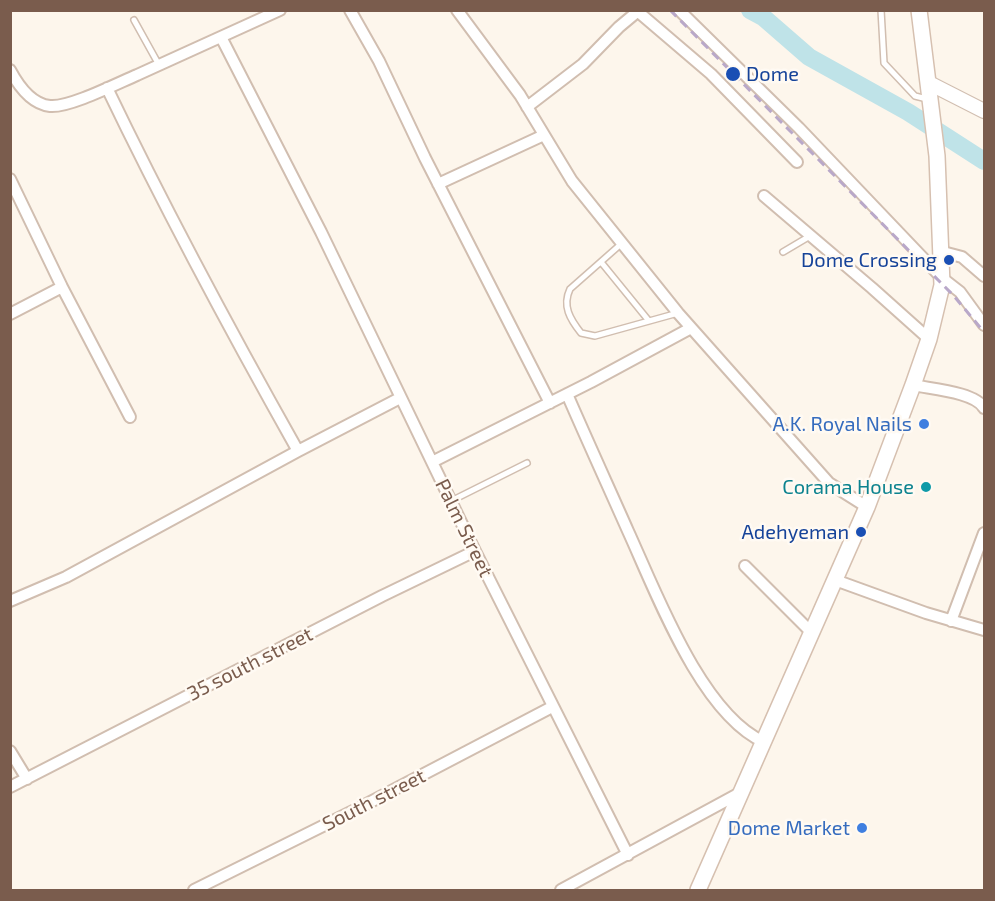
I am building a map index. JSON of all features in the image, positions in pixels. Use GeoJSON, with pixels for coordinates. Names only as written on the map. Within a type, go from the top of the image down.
{"type":"FeatureCollection","features":[{"type":"Feature","properties":{"kind":"main road"},"geometry":{"type":"LineString","coordinates":[[698,891],[867,507],[929,339],[942,285],[943,252],[932,101],[919,10]]}},
{"type":"Feature","properties":{"kind":"street"},"geometry":{"type":"LineString","coordinates":[[10,70],[15,90],[49,106],[65,104],[107,88],[280,10]]}},
{"type":"Feature","properties":{"kind":"street"},"geometry":{"type":"LineString","coordinates":[[350,10],[379,61],[438,184],[550,403]]}},
{"type":"Feature","properties":{"kind":"street"},"geometry":{"type":"LineString","coordinates":[[457,10],[527,107],[572,181],[621,244],[691,328],[829,483],[867,507]]}},
{"type":"Feature","properties":{"kind":"street"},"geometry":{"type":"LineString","coordinates":[[679,10],[799,128],[942,278],[960,292],[984,325]]}},
{"type":"Feature","properties":{"kind":"street"},"geometry":{"type":"LineString","coordinates":[[527,107],[583,64],[636,11],[711,74],[797,162]]}},
{"type":"Feature","properties":{"kind":"street"},"geometry":{"type":"LineString","coordinates":[[221,37],[321,232],[432,462]]}},
{"type":"Feature","properties":{"kind":"street"},"geometry":{"type":"LineString","coordinates":[[929,83],[984,110]]}},
{"type":"Feature","properties":{"kind":"street"},"geometry":{"type":"LineString","coordinates":[[107,88],[195,262],[298,451]]}},
{"type":"Feature","properties":{"kind":"street"},"geometry":{"type":"LineString","coordinates":[[438,184],[543,135]]}},
{"type":"Feature","properties":{"kind":"street"},"geometry":{"type":"LineString","coordinates":[[10,178],[62,287],[130,417]]}},
{"type":"Feature","properties":{"kind":"street"},"geometry":{"type":"LineString","coordinates":[[764,196],[929,339]]}},
{"type":"Feature","properties":{"kind":"street"},"geometry":{"type":"LineString","coordinates":[[943,252],[962,257],[984,276]]}},
{"type":"Feature","properties":{"kind":"street"},"geometry":{"type":"LineString","coordinates":[[10,314],[62,287]]}},
{"type":"Feature","properties":{"kind":"street","name":"Palm Street"},"geometry":{"type":"LineString","coordinates":[[628,855],[552,707],[432,462],[550,403],[691,328]]}},
{"type":"Feature","properties":{"kind":"street"},"geometry":{"type":"LineString","coordinates":[[913,385],[969,396],[982,403],[984,408]]}},
{"type":"Feature","properties":{"kind":"street"},"geometry":{"type":"LineString","coordinates":[[567,394],[661,603],[691,662],[719,704],[741,728],[764,742]]}},
{"type":"Feature","properties":{"kind":"street"},"geometry":{"type":"LineString","coordinates":[[10,601],[66,577],[400,398]]}},
{"type":"Feature","properties":{"kind":"street"},"geometry":{"type":"LineString","coordinates":[[951,621],[984,533]]}},
{"type":"Feature","properties":{"kind":"street","name":"35 south street"},"geometry":{"type":"LineString","coordinates":[[10,788],[382,596],[475,551]]}},
{"type":"Feature","properties":{"kind":"street"},"geometry":{"type":"LineString","coordinates":[[745,566],[811,632]]}},
{"type":"Feature","properties":{"kind":"street"},"geometry":{"type":"LineString","coordinates":[[835,580],[951,621],[984,630]]}},
{"type":"Feature","properties":{"kind":"street","name":"South street"},"geometry":{"type":"LineString","coordinates":[[194,891],[552,707]]}},
{"type":"Feature","properties":{"kind":"street"},"geometry":{"type":"LineString","coordinates":[[10,751],[27,779]]}},
{"type":"Feature","properties":{"kind":"street"},"geometry":{"type":"LineString","coordinates":[[561,891],[743,792]]}},
{"type":"Feature","properties":{"kind":"lane"},"geometry":{"type":"LineString","coordinates":[[881,10],[884,63],[915,96],[932,101]]}},
{"type":"Feature","properties":{"kind":"lane"},"geometry":{"type":"LineString","coordinates":[[134,20],[159,65]]}},
{"type":"Feature","properties":{"kind":"lane"},"geometry":{"type":"LineString","coordinates":[[783,252],[810,236]]}},
{"type":"Feature","properties":{"kind":"lane"},"geometry":{"type":"LineString","coordinates":[[621,244],[570,289],[566,297],[566,308],[581,333],[595,336],[678,313]]}},
{"type":"Feature","properties":{"kind":"lane"},"geometry":{"type":"LineString","coordinates":[[601,262],[649,321]]}},
{"type":"Feature","properties":{"kind":"lane"},"geometry":{"type":"LineString","coordinates":[[451,501],[527,463]]}},
{"type":"Feature","properties":{"kind":"waterway"},"geometry":{"type":"LineString","coordinates":[[750,10],[763,17],[809,57],[908,112],[984,161]]}},
{"type":"Feature","properties":{"kind":"railway"},"geometry":{"type":"LineString","coordinates":[[670,10],[953,295],[984,332]]}},
{"type":"Feature","properties":{"kind":"place","name":"Dome"},"geometry":{"type":"Point","coordinates":[733,74]}},
{"type":"Feature","properties":{"kind":"place","name":"Dome Crossing"},"geometry":{"type":"Point","coordinates":[949,260]}},
{"type":"Feature","properties":{"kind":"place","name":"A.K. Royal Nails"},"geometry":{"type":"Point","coordinates":[924,424]}},
{"type":"Feature","properties":{"kind":"place","name":"Corama House"},"geometry":{"type":"Point","coordinates":[926,487]}},
{"type":"Feature","properties":{"kind":"place","name":"Adehyeman"},"geometry":{"type":"Point","coordinates":[861,532]}},
{"type":"Feature","properties":{"kind":"place","name":"Dome Market"},"geometry":{"type":"Point","coordinates":[862,828]}}]}
